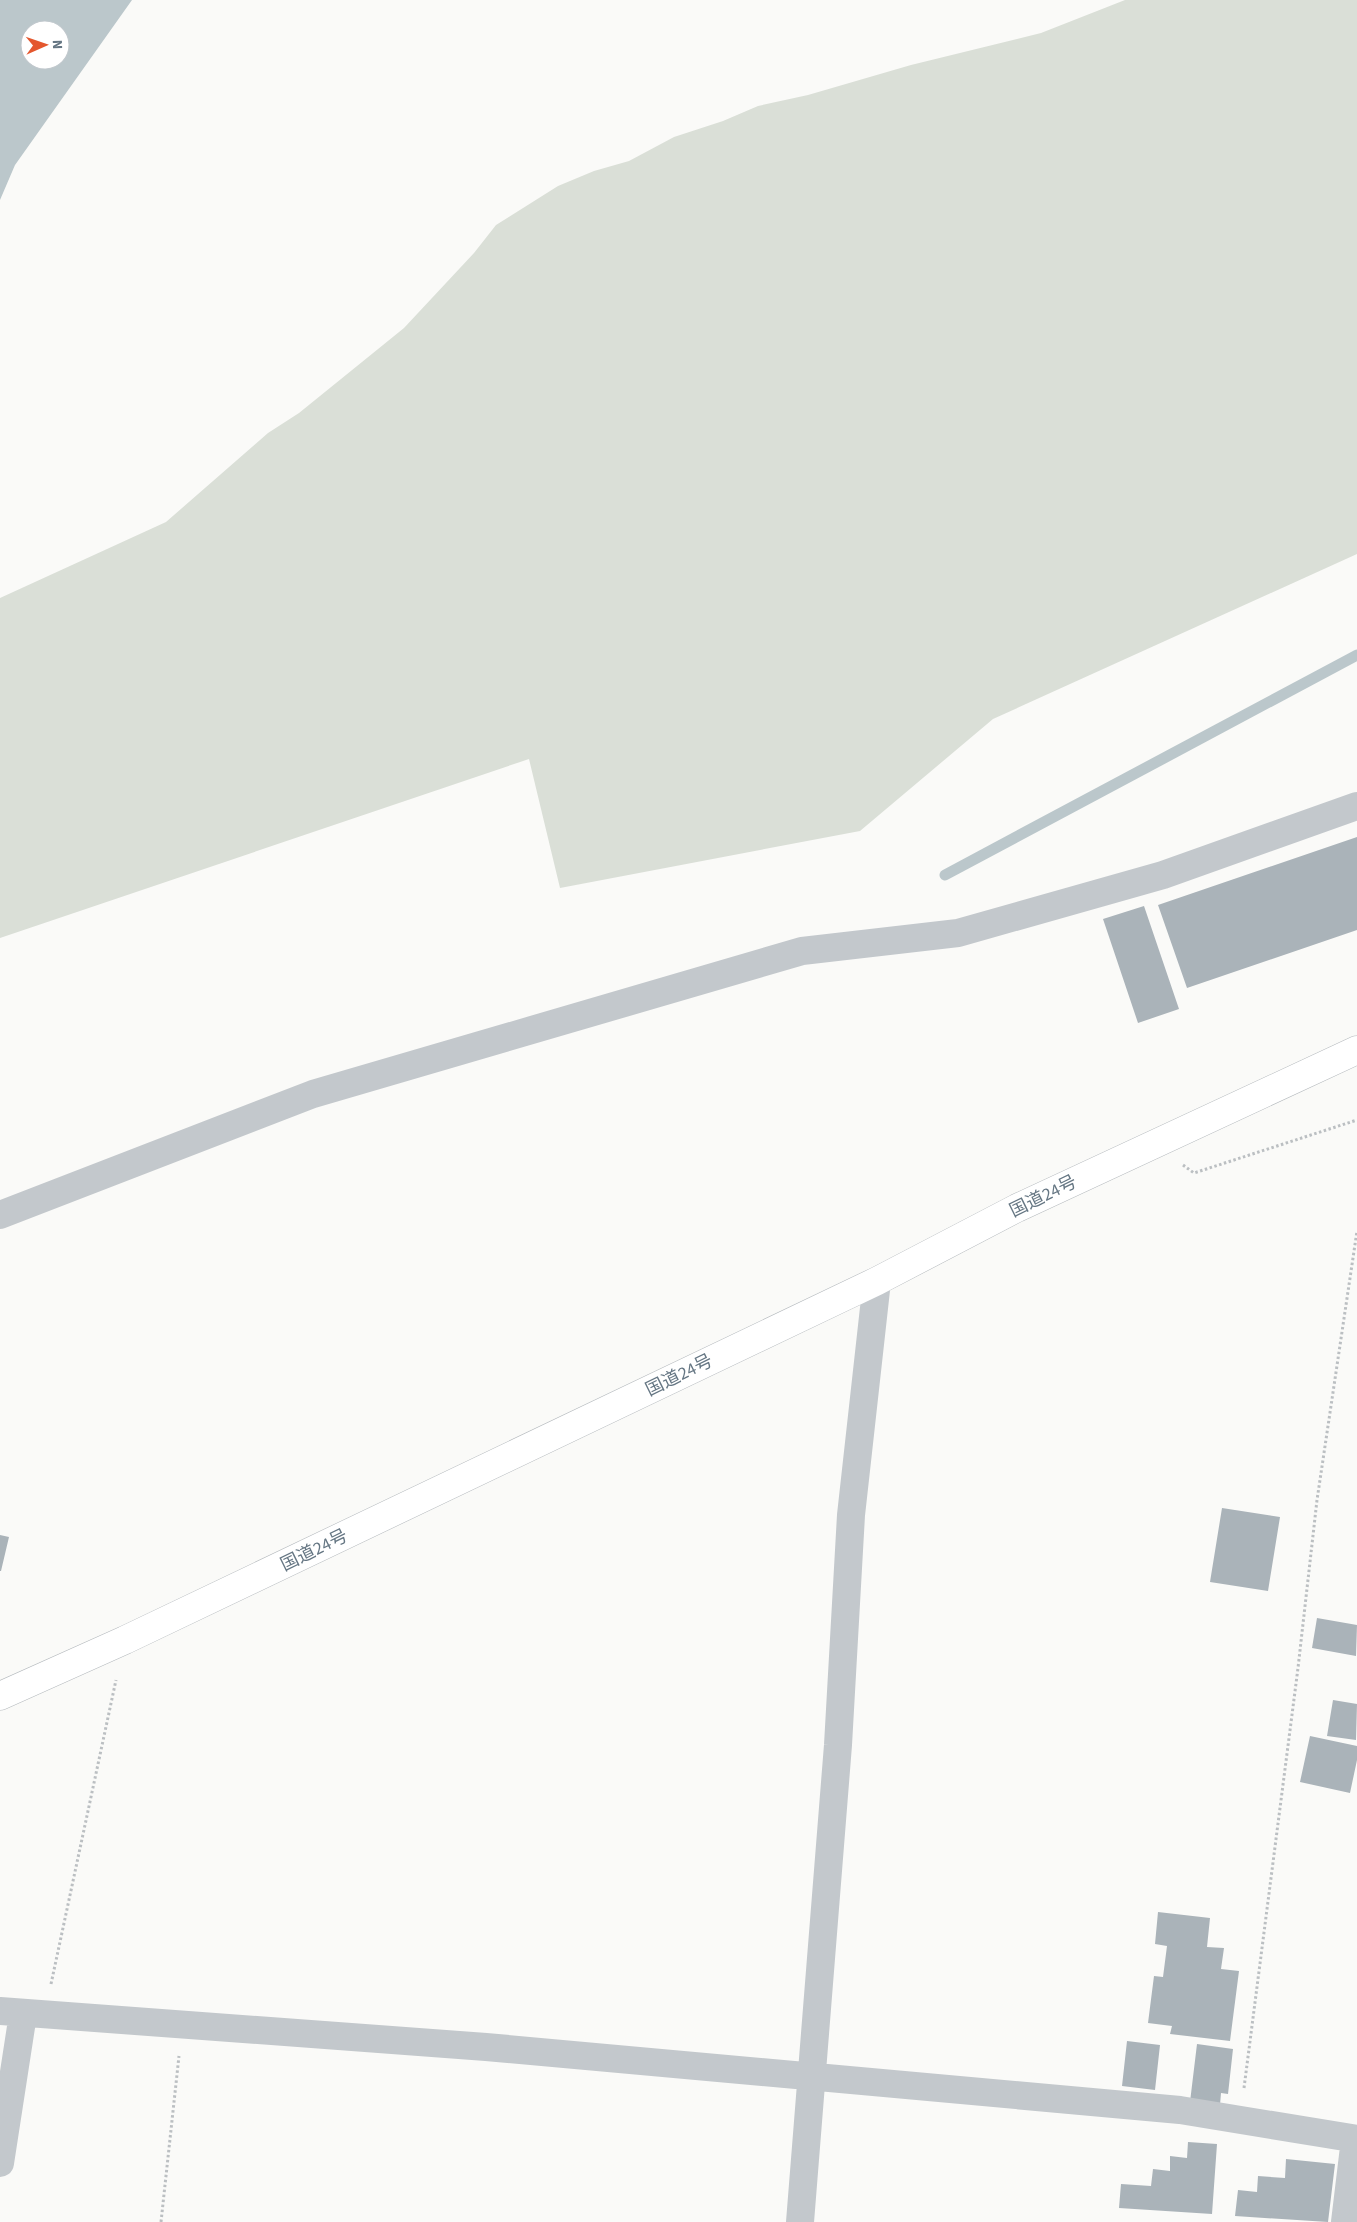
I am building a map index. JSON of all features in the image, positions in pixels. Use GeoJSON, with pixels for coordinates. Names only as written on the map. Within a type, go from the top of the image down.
{"type":"FeatureCollection","features":[{"type":"Feature","properties":{"kind":"highway","name":"国道24号"},"geometry":{"type":"LineString","coordinates":[[0,1696],[125,1640],[876,1281],[1017,1208],[1357,1050]]}},
{"type":"Feature","properties":{"kind":"street"},"geometry":{"type":"LineString","coordinates":[[0,1215],[313,1094],[802,951],[958,933],[1163,876],[1357,806]]}},
{"type":"Feature","properties":{"kind":"street"},"geometry":{"type":"LineString","coordinates":[[800,2222],[837,1755],[850,1515],[876,1281]]}},
{"type":"Feature","properties":{"kind":"street"},"geometry":{"type":"LineString","coordinates":[[0,2163],[22,2013],[486,2047],[1180,2110],[1240,2119],[1356,2139],[1345,2222]]}},
{"type":"Feature","properties":{"kind":"path"},"geometry":{"type":"LineString","coordinates":[[1153,1144],[1194,1173],[1357,1120]]}},
{"type":"Feature","properties":{"kind":"path"},"geometry":{"type":"LineString","coordinates":[[1240,2119],[1298,1668],[1316,1500],[1357,1231]]}},
{"type":"Feature","properties":{"kind":"path"},"geometry":{"type":"LineString","coordinates":[[22,2013],[70,1901],[125,1640]]}},
{"type":"Feature","properties":{"kind":"path"},"geometry":{"type":"LineString","coordinates":[[161,2222],[182,2025]]}},
{"type":"Feature","properties":{"kind":"shaded area"},"geometry":{"type":"Polygon","coordinates":[[[0,0],[132,0],[15,165],[0,200],[0,0]]]}},
{"type":"Feature","properties":{"kind":"shaded area"},"geometry":{"type":"Polygon","coordinates":[[[1125,0],[1357,0],[1357,554],[993,719],[860,831],[560,888],[529,759],[0,938],[0,598],[166,522],[268,433],[299,413],[404,328],[474,253],[496,225],[558,186],[594,171],[629,161],[674,137],[723,121],[758,106],[808,95],[911,65],[1041,33],[1125,0]]]}},
{"type":"Feature","properties":{"kind":"building"},"geometry":{"type":"Polygon","coordinates":[[[1357,837],[1357,930],[1187,988],[1158,905],[1357,837]]]}},
{"type":"Feature","properties":{"kind":"building"},"geometry":{"type":"Polygon","coordinates":[[[1144,906],[1179,1009],[1138,1023],[1103,919],[1144,906]]]}},
{"type":"Feature","properties":{"kind":"building"},"geometry":{"type":"Polygon","coordinates":[[[1222,1508],[1280,1517],[1268,1591],[1210,1582],[1222,1508]]]}},
{"type":"Feature","properties":{"kind":"building"},"geometry":{"type":"Polygon","coordinates":[[[0,1535],[9,1537],[1,1571],[0,1571],[0,1535]]]}},
{"type":"Feature","properties":{"kind":"building"},"geometry":{"type":"Polygon","coordinates":[[[1317,1618],[1357,1625],[1356,1656],[1312,1648],[1317,1618]]]}},
{"type":"Feature","properties":{"kind":"building"},"geometry":{"type":"Polygon","coordinates":[[[1333,1700],[1357,1704],[1356,1740],[1327,1736],[1333,1700]]]}},
{"type":"Feature","properties":{"kind":"building"},"geometry":{"type":"Polygon","coordinates":[[[1310,1736],[1357,1746],[1357,1760],[1350,1793],[1300,1782],[1310,1736]]]}},
{"type":"Feature","properties":{"kind":"building"},"geometry":{"type":"Polygon","coordinates":[[[1158,1912],[1210,1918],[1207,1947],[1224,1948],[1221,1969],[1239,1971],[1230,2041],[1170,2034],[1172,2026],[1148,2023],[1154,1976],[1163,1977],[1167,1946],[1155,1944],[1158,1912]]]}},
{"type":"Feature","properties":{"kind":"building"},"geometry":{"type":"Polygon","coordinates":[[[1127,2041],[1160,2045],[1155,2090],[1122,2086],[1127,2041]]]}},
{"type":"Feature","properties":{"kind":"building"},"geometry":{"type":"Polygon","coordinates":[[[1197,2044],[1233,2049],[1228,2094],[1221,2093],[1220,2105],[1190,2102],[1197,2044]]]}},
{"type":"Feature","properties":{"kind":"building"},"geometry":{"type":"Polygon","coordinates":[[[1188,2142],[1217,2144],[1212,2214],[1119,2208],[1121,2184],[1151,2186],[1153,2169],[1170,2171],[1170,2156],[1187,2158],[1188,2142]]]}},
{"type":"Feature","properties":{"kind":"building"},"geometry":{"type":"Polygon","coordinates":[[[1286,2159],[1335,2164],[1328,2222],[1235,2216],[1238,2190],[1257,2192],[1258,2176],[1285,2178],[1286,2159]]]}},
{"type":"Feature","properties":{"kind":"waterway"},"geometry":{"type":"LineString","coordinates":[[945,875],[1357,655]]}}]}
